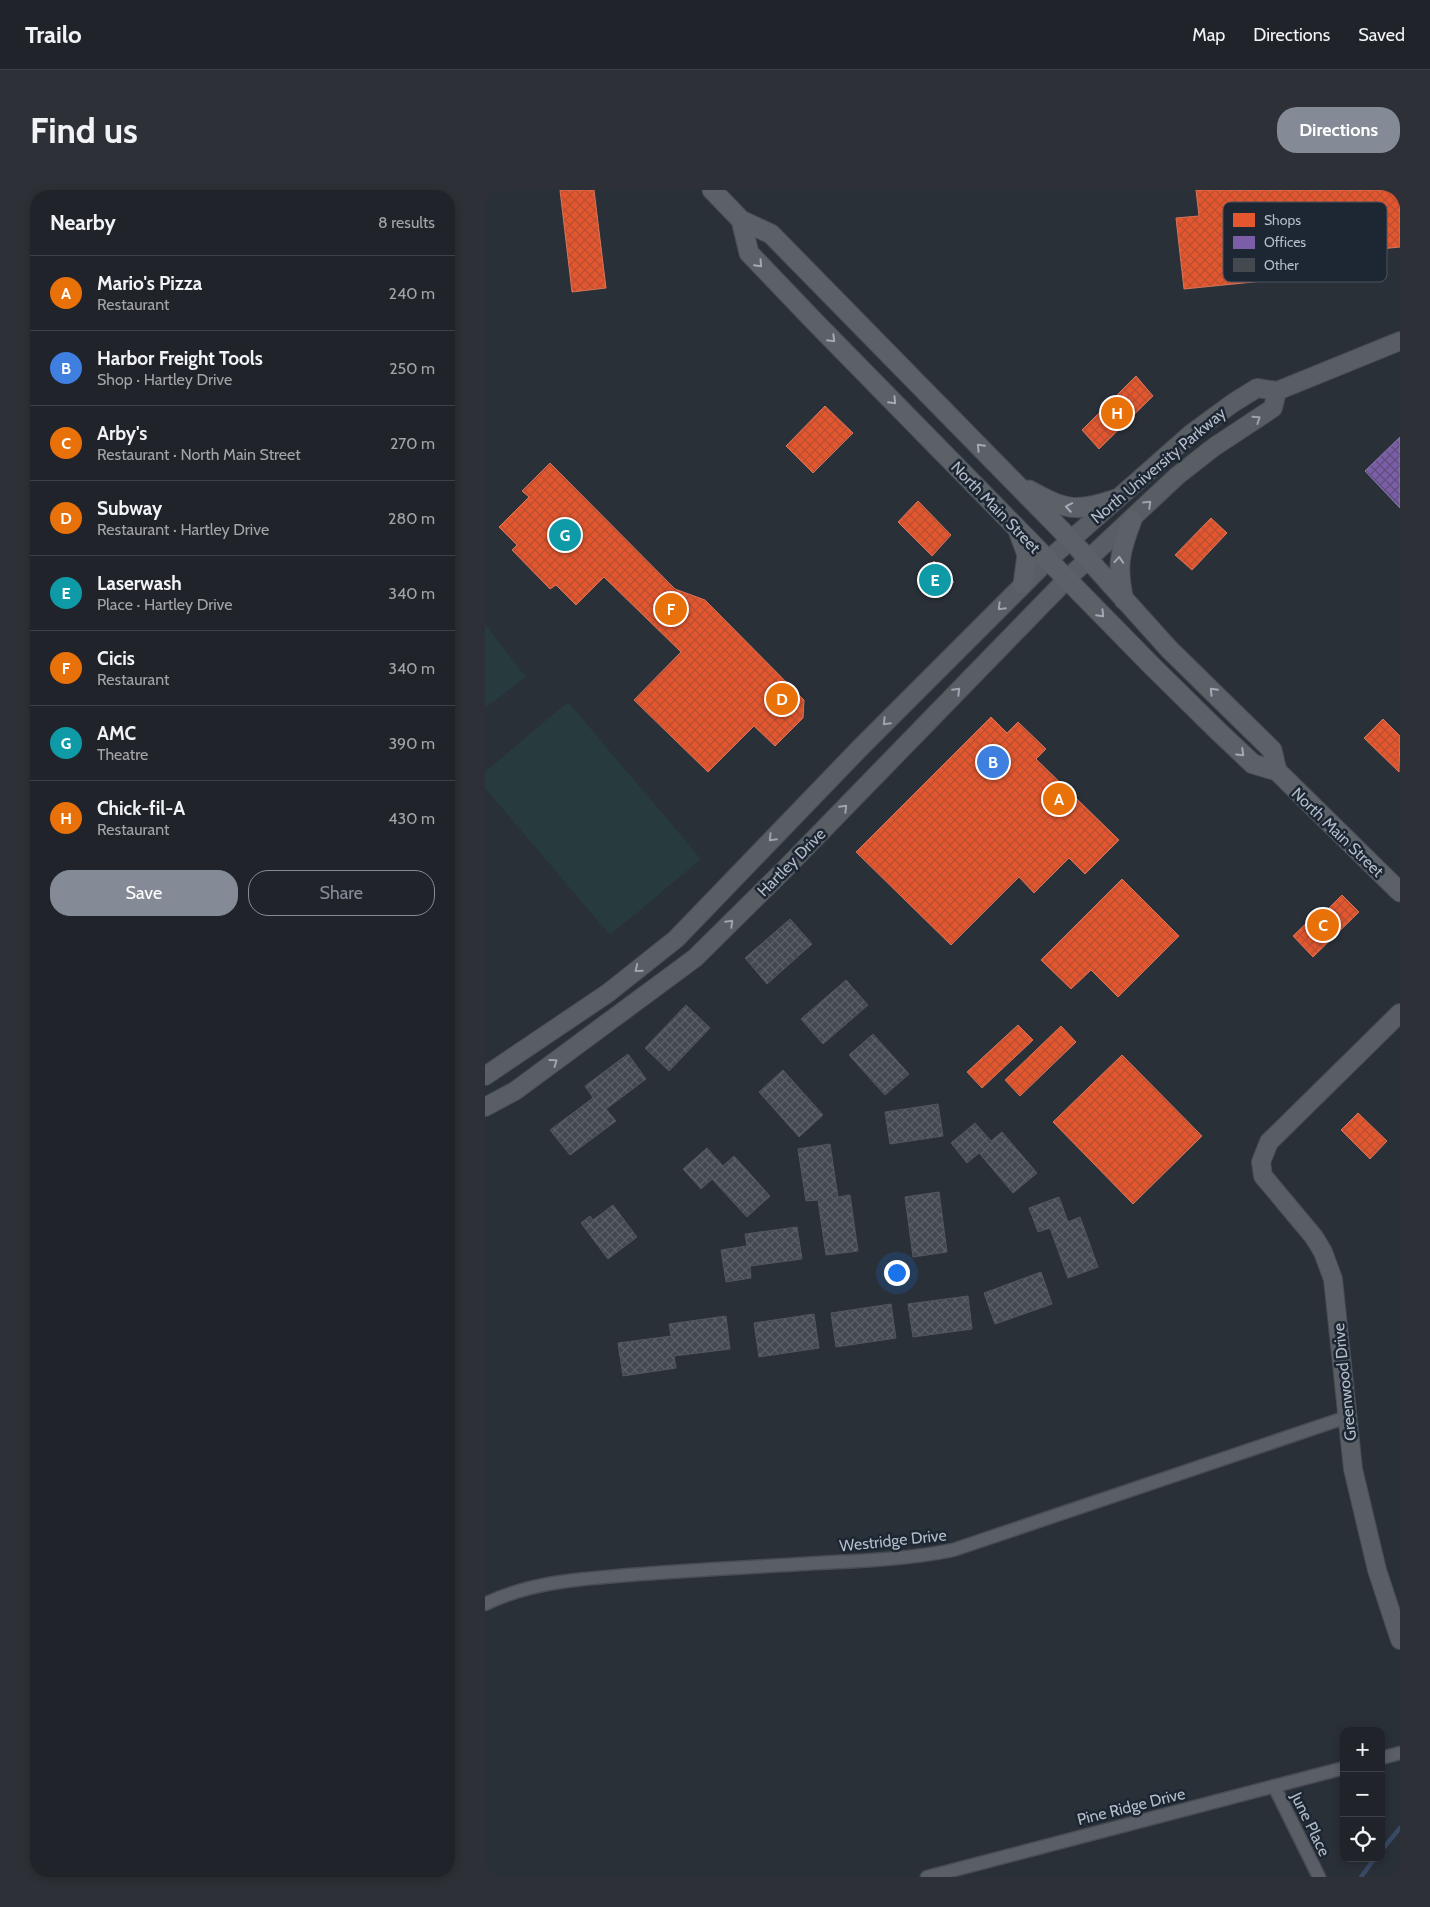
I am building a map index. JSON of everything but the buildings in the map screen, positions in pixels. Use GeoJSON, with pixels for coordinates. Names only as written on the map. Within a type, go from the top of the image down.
{"type":"FeatureCollection","features":[{"type":"Feature","properties":{"kind":"main road","name":"North Main Street"},"geometry":{"type":"LineString","coordinates":[[712,190],[741,220],[771,234],[1014,482],[1124,601],[1272,750],[1277,771]]}},
{"type":"Feature","properties":{"kind":"main road","name":"North Main Street"},"geometry":{"type":"LineString","coordinates":[[741,220],[749,253],[1018,530],[1218,731],[1253,764],[1277,771],[1400,892]]}},
{"type":"Feature","properties":{"kind":"main road"},"geometry":{"type":"LineString","coordinates":[[1014,482],[1066,508],[1088,508],[1116,499]]}},
{"type":"Feature","properties":{"kind":"main road"},"geometry":{"type":"LineString","coordinates":[[1124,601],[1119,575],[1120,551],[1132,520]]}},
{"type":"Feature","properties":{"kind":"main road"},"geometry":{"type":"LineString","coordinates":[[1018,530],[1027,556],[1023,584]]}},
{"type":"Feature","properties":{"kind":"main road"},"geometry":{"type":"LineString","coordinates":[[1218,731],[1232,724],[1246,724]]}},
{"type":"Feature","properties":{"kind":"street","name":"North University Parkway"},"geometry":{"type":"LineString","coordinates":[[1048,560],[1192,433],[1257,388],[1277,390],[1400,341]]}},
{"type":"Feature","properties":{"kind":"street","name":"North University Parkway"},"geometry":{"type":"LineString","coordinates":[[1067,579],[1177,476],[1214,447],[1273,408],[1277,390]]}},
{"type":"Feature","properties":{"kind":"street","name":"Hartley Drive"},"geometry":{"type":"LineString","coordinates":[[485,1076],[608,993],[676,939],[854,754],[1048,560]]}},
{"type":"Feature","properties":{"kind":"street","name":"Hartley Drive"},"geometry":{"type":"LineString","coordinates":[[485,1107],[515,1091],[695,958],[1067,579]]}},
{"type":"Feature","properties":{"kind":"street","name":"Greenwood Drive"},"geometry":{"type":"LineString","coordinates":[[1400,1013],[1269,1142],[1261,1162],[1263,1176],[1313,1237],[1330,1269],[1353,1469],[1377,1570],[1400,1640]]}},
{"type":"Feature","properties":{"kind":"street","name":"Westridge Drive"},"geometry":{"type":"LineString","coordinates":[[485,1604],[516,1592],[542,1585],[589,1579],[678,1571],[871,1560],[927,1555],[953,1550],[1347,1417]]}},
{"type":"Feature","properties":{"kind":"street"},"geometry":{"type":"LineString","coordinates":[[1385,1757],[1400,1753]]}},
{"type":"Feature","properties":{"kind":"street","name":"Pine Ridge Drive"},"geometry":{"type":"LineString","coordinates":[[927,1877],[1340,1769]]}},
{"type":"Feature","properties":{"kind":"street","name":"June Place"},"geometry":{"type":"LineString","coordinates":[[1274,1786],[1319,1877]]}},
{"type":"Feature","properties":{"kind":"green space"},"geometry":{"type":"Polygon","coordinates":[[[485,624],[526,677],[485,708],[485,624]]]}},
{"type":"Feature","properties":{"kind":"green space"},"geometry":{"type":"Polygon","coordinates":[[[568,702],[701,859],[610,935],[485,788],[485,772],[568,702]]]}},
{"type":"Feature","properties":{"kind":"waterway"},"geometry":{"type":"LineString","coordinates":[[1385,1846],[1400,1828]]}},
{"type":"Feature","properties":{"kind":"waterway"},"geometry":{"type":"LineString","coordinates":[[1361,1877],[1372,1862]]}},
{"type":"Feature","properties":{"kind":"place","name":"Chick-fil-A"},"geometry":{"type":"Point","coordinates":[1117,413]}},
{"type":"Feature","properties":{"kind":"place","name":"AMC"},"geometry":{"type":"Point","coordinates":[565,535]}},
{"type":"Feature","properties":{"kind":"place","name":"Laserwash"},"geometry":{"type":"Point","coordinates":[935,580]}},
{"type":"Feature","properties":{"kind":"place","name":"Cicis"},"geometry":{"type":"Point","coordinates":[671,609]}},
{"type":"Feature","properties":{"kind":"place","name":"Subway"},"geometry":{"type":"Point","coordinates":[782,699]}},
{"type":"Feature","properties":{"kind":"place","name":"Harbor Freight Tools"},"geometry":{"type":"Point","coordinates":[993,762]}},
{"type":"Feature","properties":{"kind":"place","name":"Mario's Pizza"},"geometry":{"type":"Point","coordinates":[1059,799]}},
{"type":"Feature","properties":{"kind":"place","name":"Arby's"},"geometry":{"type":"Point","coordinates":[1323,925]}}]}
